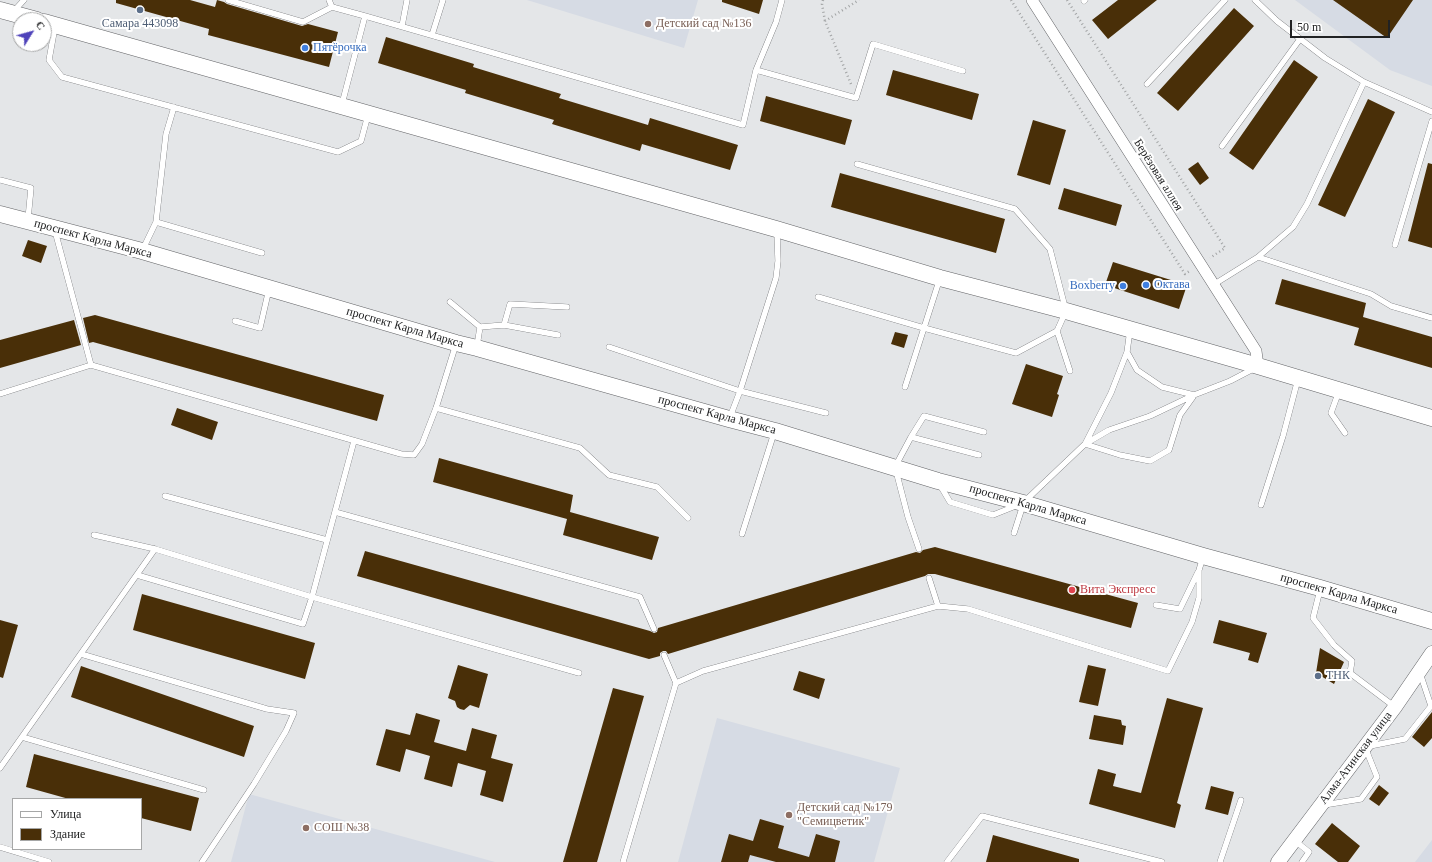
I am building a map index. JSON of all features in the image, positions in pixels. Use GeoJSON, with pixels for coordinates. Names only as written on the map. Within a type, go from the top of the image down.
{"type":"FeatureCollection","features":[{"type":"Feature","properties":{"kind":"main road"},"geometry":{"type":"LineString","coordinates":[[52,24],[776,229],[940,278],[1066,311],[1432,418]]}},
{"type":"Feature","properties":{"kind":"main road","name":"проспект Карла Маркса"},"geometry":{"type":"LineString","coordinates":[[0,214],[142,251],[456,343],[729,419],[775,430],[938,481],[1023,503],[1201,563],[1320,588],[1432,621]]}},
{"type":"Feature","properties":{"kind":"street","name":"Берёзовая аллея"},"geometry":{"type":"LineString","coordinates":[[1032,0],[1256,351],[1258,366]]}},
{"type":"Feature","properties":{"kind":"street","name":"Алма-Атинская улица"},"geometry":{"type":"LineString","coordinates":[[1278,862],[1395,707],[1432,654]]}},
{"type":"Feature","properties":{"kind":"lane"},"geometry":{"type":"LineString","coordinates":[[6,12],[24,0]]}},
{"type":"Feature","properties":{"kind":"lane"},"geometry":{"type":"LineString","coordinates":[[228,0],[303,22],[332,7],[743,125],[756,70],[776,22],[782,0]]}},
{"type":"Feature","properties":{"kind":"lane"},"geometry":{"type":"LineString","coordinates":[[329,0],[332,7]]}},
{"type":"Feature","properties":{"kind":"lane"},"geometry":{"type":"LineString","coordinates":[[402,26],[407,0]]}},
{"type":"Feature","properties":{"kind":"lane"},"geometry":{"type":"LineString","coordinates":[[432,35],[443,0]]}},
{"type":"Feature","properties":{"kind":"lane"},"geometry":{"type":"LineString","coordinates":[[1148,84],[1225,0]]}},
{"type":"Feature","properties":{"kind":"lane"},"geometry":{"type":"LineString","coordinates":[[1255,0],[1277,21],[1325,58],[1364,82],[1432,112]]}},
{"type":"Feature","properties":{"kind":"lane"},"geometry":{"type":"LineString","coordinates":[[341,106],[365,16]]}},
{"type":"Feature","properties":{"kind":"lane"},"geometry":{"type":"LineString","coordinates":[[1222,146],[1300,39]]}},
{"type":"Feature","properties":{"kind":"lane"},"geometry":{"type":"LineString","coordinates":[[756,70],[856,98],[873,44],[962,71]]}},
{"type":"Feature","properties":{"kind":"lane"},"geometry":{"type":"LineString","coordinates":[[49,52],[49,60],[62,77],[338,152],[361,141],[368,114]]}},
{"type":"Feature","properties":{"kind":"lane"},"geometry":{"type":"LineString","coordinates":[[1213,285],[1258,257],[1297,222],[1307,204],[1364,82]]}},
{"type":"Feature","properties":{"kind":"lane"},"geometry":{"type":"LineString","coordinates":[[142,251],[156,222],[166,134],[174,108]]}},
{"type":"Feature","properties":{"kind":"lane"},"geometry":{"type":"LineString","coordinates":[[1395,245],[1432,121]]}},
{"type":"Feature","properties":{"kind":"lane"},"geometry":{"type":"LineString","coordinates":[[818,297],[1016,353],[1057,331],[1066,311],[1050,249],[1015,209],[857,164]]}},
{"type":"Feature","properties":{"kind":"lane"},"geometry":{"type":"LineString","coordinates":[[0,180],[31,188],[28,222]]}},
{"type":"Feature","properties":{"kind":"lane"},"geometry":{"type":"LineString","coordinates":[[156,222],[262,253]]}},
{"type":"Feature","properties":{"kind":"lane"},"geometry":{"type":"LineString","coordinates":[[54,229],[91,365]]}},
{"type":"Feature","properties":{"kind":"lane"},"geometry":{"type":"LineString","coordinates":[[729,419],[740,391],[776,278],[778,239],[776,229]]}},
{"type":"Feature","properties":{"kind":"lane"},"geometry":{"type":"LineString","coordinates":[[1258,257],[1371,294],[1391,306],[1432,318]]}},
{"type":"Feature","properties":{"kind":"lane"},"geometry":{"type":"LineString","coordinates":[[905,387],[940,278]]}},
{"type":"Feature","properties":{"kind":"lane"},"geometry":{"type":"LineString","coordinates":[[235,321],[260,328],[269,288]]}},
{"type":"Feature","properties":{"kind":"lane"},"geometry":{"type":"LineString","coordinates":[[450,302],[480,327],[504,325],[558,335]]}},
{"type":"Feature","properties":{"kind":"lane"},"geometry":{"type":"LineString","coordinates":[[504,325],[510,304],[568,306]]}},
{"type":"Feature","properties":{"kind":"lane"},"geometry":{"type":"LineString","coordinates":[[477,348],[480,327]]}},
{"type":"Feature","properties":{"kind":"lane"},"geometry":{"type":"LineString","coordinates":[[1085,444],[1111,393],[1127,352],[1130,330]]}},
{"type":"Feature","properties":{"kind":"lane"},"geometry":{"type":"LineString","coordinates":[[1057,331],[1070,371]]}},
{"type":"Feature","properties":{"kind":"lane"},"geometry":{"type":"LineString","coordinates":[[0,394],[91,365],[354,441],[401,454],[414,455],[422,444],[436,408],[456,343]]}},
{"type":"Feature","properties":{"kind":"lane"},"geometry":{"type":"LineString","coordinates":[[609,347],[740,391],[826,413]]}},
{"type":"Feature","properties":{"kind":"lane"},"geometry":{"type":"LineString","coordinates":[[1127,352],[1137,370],[1162,387],[1194,395]]}},
{"type":"Feature","properties":{"kind":"lane"},"geometry":{"type":"LineString","coordinates":[[1014,533],[1023,503],[1085,444],[1109,430],[1150,416],[1194,395],[1230,381],[1258,366]]}},
{"type":"Feature","properties":{"kind":"lane"},"geometry":{"type":"LineString","coordinates":[[1261,505],[1283,436],[1298,378]]}},
{"type":"Feature","properties":{"kind":"lane"},"geometry":{"type":"LineString","coordinates":[[1339,390],[1332,413],[1345,432]]}},
{"type":"Feature","properties":{"kind":"lane"},"geometry":{"type":"LineString","coordinates":[[1085,444],[1120,455],[1150,461],[1169,450],[1180,415],[1194,395]]}},
{"type":"Feature","properties":{"kind":"lane"},"geometry":{"type":"LineString","coordinates":[[436,408],[580,448],[609,475],[657,487],[688,518]]}},
{"type":"Feature","properties":{"kind":"lane"},"geometry":{"type":"LineString","coordinates":[[919,550],[908,517],[895,467],[911,437],[924,416],[984,432]]}},
{"type":"Feature","properties":{"kind":"lane"},"geometry":{"type":"LineString","coordinates":[[742,534],[775,430]]}},
{"type":"Feature","properties":{"kind":"lane"},"geometry":{"type":"LineString","coordinates":[[911,437],[979,455]]}},
{"type":"Feature","properties":{"kind":"lane"},"geometry":{"type":"LineString","coordinates":[[137,575],[303,624],[354,441]]}},
{"type":"Feature","properties":{"kind":"lane"},"geometry":{"type":"LineString","coordinates":[[165,496],[327,540]]}},
{"type":"Feature","properties":{"kind":"lane"},"geometry":{"type":"LineString","coordinates":[[335,512],[640,597],[654,629]]}},
{"type":"Feature","properties":{"kind":"lane"},"geometry":{"type":"LineString","coordinates":[[94,535],[155,549],[579,673]]}},
{"type":"Feature","properties":{"kind":"lane"},"geometry":{"type":"LineString","coordinates":[[0,768],[155,549]]}},
{"type":"Feature","properties":{"kind":"lane"},"geometry":{"type":"LineString","coordinates":[[1156,605],[1180,609],[1201,563]]}},
{"type":"Feature","properties":{"kind":"lane"},"geometry":{"type":"LineString","coordinates":[[676,683],[703,671],[938,606],[968,609],[1168,671],[1192,622],[1199,598],[1201,563]]}},
{"type":"Feature","properties":{"kind":"lane"},"geometry":{"type":"LineString","coordinates":[[929,578],[938,606]]}},
{"type":"Feature","properties":{"kind":"lane"},"geometry":{"type":"LineString","coordinates":[[1320,588],[1313,618],[1334,645],[1352,661],[1350,673],[1395,707]]}},
{"type":"Feature","properties":{"kind":"lane"},"geometry":{"type":"LineString","coordinates":[[81,654],[267,709],[294,713],[286,731],[254,784],[202,862]]}},
{"type":"Feature","properties":{"kind":"lane"},"geometry":{"type":"LineString","coordinates":[[623,862],[676,683],[664,655]]}},
{"type":"Feature","properties":{"kind":"lane"},"geometry":{"type":"LineString","coordinates":[[1320,805],[1361,799],[1376,777],[1365,747],[1404,739],[1430,706],[1420,672]]}},
{"type":"Feature","properties":{"kind":"lane"},"geometry":{"type":"LineString","coordinates":[[22,737],[204,790]]}},
{"type":"Feature","properties":{"kind":"lane"},"geometry":{"type":"LineString","coordinates":[[1220,862],[1240,800]]}},
{"type":"Feature","properties":{"kind":"lane"},"geometry":{"type":"LineString","coordinates":[[947,862],[982,816],[1162,862]]}},
{"type":"Feature","properties":{"kind":"lane"},"geometry":{"type":"LineString","coordinates":[[1294,840],[1309,852],[1302,862]]}},
{"type":"Feature","properties":{"kind":"lane"},"geometry":{"type":"LineString","coordinates":[[0,847],[49,862]]}},
{"type":"Feature","properties":{"kind":"path"},"geometry":{"type":"LineString","coordinates":[[823,0],[822,4],[825,21],[856,98]]}},
{"type":"Feature","properties":{"kind":"path"},"geometry":{"type":"LineString","coordinates":[[825,21],[859,0]]}},
{"type":"Feature","properties":{"kind":"shaded area","name":"Детский сад №136"},"geometry":{"type":"Polygon","coordinates":[[[527,0],[698,0],[684,48],[527,0]]]}},
{"type":"Feature","properties":{"kind":"shaded area"},"geometry":{"type":"Polygon","coordinates":[[[1295,0],[1432,0],[1432,86],[1390,70],[1295,0]]]}},
{"type":"Feature","properties":{"kind":"shaded area","name":"Детский сад №179 \"Семицветик\""},"geometry":{"type":"Polygon","coordinates":[[[717,718],[900,768],[874,862],[678,862],[717,718]]]}},
{"type":"Feature","properties":{"kind":"shaded area","name":"СОШ №38"},"geometry":{"type":"Polygon","coordinates":[[[249,794],[495,862],[231,862],[249,794]]]}},
{"type":"Feature","properties":{"kind":"shaded area"},"geometry":{"type":"Polygon","coordinates":[[[1432,840],[1432,862],[1415,862],[1432,840]]]}},
{"type":"Feature","properties":{"kind":"building"},"geometry":{"type":"Polygon","coordinates":[[[116,0],[190,0],[215,7],[217,0],[302,26],[308,24],[338,32],[329,67],[208,35],[209,29],[116,3],[116,0]]]}},
{"type":"Feature","properties":{"kind":"building"},"geometry":{"type":"Polygon","coordinates":[[[722,0],[763,0],[759,14],[722,2],[722,0]]]}},
{"type":"Feature","properties":{"kind":"building"},"geometry":{"type":"Polygon","coordinates":[[[1118,0],[1157,0],[1108,39],[1092,20],[1118,0]]]}},
{"type":"Feature","properties":{"kind":"building"},"geometry":{"type":"Polygon","coordinates":[[[1333,0],[1413,0],[1387,38],[1333,0]]]}},
{"type":"Feature","properties":{"kind":"building"},"geometry":{"type":"Polygon","coordinates":[[[1234,8],[1254,26],[1178,111],[1157,93],[1234,8]]]}},
{"type":"Feature","properties":{"kind":"building"},"geometry":{"type":"Polygon","coordinates":[[[386,37],[474,64],[473,67],[561,94],[559,98],[648,125],[650,118],[738,145],[730,170],[642,144],[640,151],[552,124],[554,120],[465,93],[466,90],[378,63],[386,37]]]}},
{"type":"Feature","properties":{"kind":"building"},"geometry":{"type":"Polygon","coordinates":[[[1294,60],[1318,77],[1253,170],[1229,153],[1294,60]]]}},
{"type":"Feature","properties":{"kind":"building"},"geometry":{"type":"Polygon","coordinates":[[[893,70],[979,94],[972,120],[886,95],[893,70]]]}},
{"type":"Feature","properties":{"kind":"building"},"geometry":{"type":"Polygon","coordinates":[[[766,96],[852,120],[845,145],[760,121],[766,96]]]}},
{"type":"Feature","properties":{"kind":"building"},"geometry":{"type":"Polygon","coordinates":[[[1368,99],[1395,112],[1345,217],[1318,205],[1368,99]]]}},
{"type":"Feature","properties":{"kind":"building"},"geometry":{"type":"Polygon","coordinates":[[[1033,120],[1066,130],[1050,185],[1017,175],[1033,120]]]}},
{"type":"Feature","properties":{"kind":"building"},"geometry":{"type":"Polygon","coordinates":[[[1198,162],[1209,178],[1200,185],[1188,169],[1198,162]]]}},
{"type":"Feature","properties":{"kind":"building"},"geometry":{"type":"Polygon","coordinates":[[[1428,163],[1432,164],[1432,248],[1408,241],[1428,163]]]}},
{"type":"Feature","properties":{"kind":"building"},"geometry":{"type":"Polygon","coordinates":[[[840,173],[1005,219],[996,253],[831,207],[840,173]]]}},
{"type":"Feature","properties":{"kind":"building"},"geometry":{"type":"Polygon","coordinates":[[[1064,188],[1122,205],[1116,226],[1058,209],[1064,188]]]}},
{"type":"Feature","properties":{"kind":"building"},"geometry":{"type":"Polygon","coordinates":[[[28,240],[47,246],[41,263],[22,256],[28,240]]]}},
{"type":"Feature","properties":{"kind":"building","name":"Октава"},"geometry":{"type":"Polygon","coordinates":[[[1113,262],[1187,285],[1179,309],[1105,285],[1113,262]]]}},
{"type":"Feature","properties":{"kind":"building"},"geometry":{"type":"Polygon","coordinates":[[[1282,279],[1366,303],[1363,317],[1432,337],[1432,368],[1354,345],[1359,328],[1275,304],[1282,279]]]}},
{"type":"Feature","properties":{"kind":"building"},"geometry":{"type":"Polygon","coordinates":[[[95,315],[384,395],[377,421],[93,342],[89,343],[83,318],[95,315]]]}},
{"type":"Feature","properties":{"kind":"building"},"geometry":{"type":"Polygon","coordinates":[[[74,320],[81,345],[0,368],[0,340],[74,320]]]}},
{"type":"Feature","properties":{"kind":"building"},"geometry":{"type":"Polygon","coordinates":[[[895,332],[908,335],[904,348],[891,344],[895,332]]]}},
{"type":"Feature","properties":{"kind":"building"},"geometry":{"type":"Polygon","coordinates":[[[1026,364],[1063,376],[1052,417],[1012,404],[1026,364]]]}},
{"type":"Feature","properties":{"kind":"building"},"geometry":{"type":"Polygon","coordinates":[[[177,408],[218,422],[212,440],[171,425],[177,408]]]}},
{"type":"Feature","properties":{"kind":"building"},"geometry":{"type":"Polygon","coordinates":[[[439,458],[573,495],[570,512],[659,537],[652,560],[563,535],[567,519],[433,482],[439,458]]]}},
{"type":"Feature","properties":{"kind":"building"},"geometry":{"type":"Polygon","coordinates":[[[935,547],[1138,603],[1131,628],[935,574],[928,574],[668,654],[666,651],[663,651],[660,653],[660,656],[649,659],[357,576],[365,551],[654,633],[657,632],[658,628],[916,552],[920,553],[923,550],[935,547]]]}},
{"type":"Feature","properties":{"kind":"building"},"geometry":{"type":"Polygon","coordinates":[[[142,594],[315,643],[305,679],[133,630],[142,594]]]}},
{"type":"Feature","properties":{"kind":"building"},"geometry":{"type":"Polygon","coordinates":[[[0,620],[18,625],[3,678],[0,677],[0,620]]]}},
{"type":"Feature","properties":{"kind":"building"},"geometry":{"type":"Polygon","coordinates":[[[1219,620],[1267,633],[1258,663],[1248,660],[1250,653],[1213,643],[1219,620]]]}},
{"type":"Feature","properties":{"kind":"building"},"geometry":{"type":"Polygon","coordinates":[[[1320,648],[1344,662],[1334,684],[1316,673],[1320,648]]]}},
{"type":"Feature","properties":{"kind":"building"},"geometry":{"type":"Polygon","coordinates":[[[458,665],[488,674],[479,708],[470,705],[464,710],[460,709],[457,707],[455,701],[448,698],[458,665]]]}},
{"type":"Feature","properties":{"kind":"building"},"geometry":{"type":"Polygon","coordinates":[[[1088,665],[1106,669],[1098,706],[1079,702],[1088,665]]]}},
{"type":"Feature","properties":{"kind":"building"},"geometry":{"type":"Polygon","coordinates":[[[81,666],[254,726],[244,757],[71,697],[81,666]]]}},
{"type":"Feature","properties":{"kind":"building"},"geometry":{"type":"Polygon","coordinates":[[[799,671],[825,679],[819,699],[793,690],[799,671]]]}},
{"type":"Feature","properties":{"kind":"building"},"geometry":{"type":"Polygon","coordinates":[[[613,688],[644,696],[597,862],[563,862],[613,688]]]}},
{"type":"Feature","properties":{"kind":"building"},"geometry":{"type":"Polygon","coordinates":[[[1167,698],[1203,708],[1177,803],[1181,805],[1175,828],[1089,804],[1098,769],[1116,774],[1113,786],[1141,793],[1167,698]]]}},
{"type":"Feature","properties":{"kind":"building"},"geometry":{"type":"Polygon","coordinates":[[[1432,712],[1432,738],[1424,747],[1412,737],[1432,712]]]}},
{"type":"Feature","properties":{"kind":"building"},"geometry":{"type":"Polygon","coordinates":[[[416,713],[440,720],[434,742],[466,751],[472,728],[497,735],[491,758],[513,764],[503,802],[480,795],[486,771],[458,763],[452,787],[424,779],[430,756],[406,749],[400,772],[376,765],[386,729],[410,735],[416,713]]]}},
{"type":"Feature","properties":{"kind":"building"},"geometry":{"type":"Polygon","coordinates":[[[1094,715],[1121,720],[1122,725],[1126,726],[1123,745],[1089,739],[1094,715]]]}},
{"type":"Feature","properties":{"kind":"building"},"geometry":{"type":"Polygon","coordinates":[[[34,754],[199,798],[191,831],[142,818],[142,798],[65,798],[26,787],[34,754]]]}},
{"type":"Feature","properties":{"kind":"building"},"geometry":{"type":"Polygon","coordinates":[[[1379,785],[1389,793],[1379,806],[1369,799],[1379,785]]]}},
{"type":"Feature","properties":{"kind":"building"},"geometry":{"type":"Polygon","coordinates":[[[1211,786],[1234,792],[1228,815],[1205,809],[1211,786]]]}},
{"type":"Feature","properties":{"kind":"building"},"geometry":{"type":"Polygon","coordinates":[[[760,819],[784,826],[778,848],[809,857],[816,834],[840,841],[835,862],[776,862],[750,855],[748,862],[721,862],[729,834],[753,841],[760,819]]]}},
{"type":"Feature","properties":{"kind":"building"},"geometry":{"type":"Polygon","coordinates":[[[1332,823],[1360,846],[1348,862],[1338,862],[1315,844],[1332,823]]]}},
{"type":"Feature","properties":{"kind":"building"},"geometry":{"type":"Polygon","coordinates":[[[993,835],[1079,859],[1079,862],[986,862],[993,835]]]}},
{"type":"Feature","properties":{"kind":"place","name":"Самара 443098"},"geometry":{"type":"Point","coordinates":[140,10]}},
{"type":"Feature","properties":{"kind":"place","name":"Детский сад №136"},"geometry":{"type":"Point","coordinates":[648,24]}},
{"type":"Feature","properties":{"kind":"place","name":"Пятёрочка"},"geometry":{"type":"Point","coordinates":[305,48]}},
{"type":"Feature","properties":{"kind":"place","name":"Октава"},"geometry":{"type":"Point","coordinates":[1146,285]}},
{"type":"Feature","properties":{"kind":"place","name":"Boxberry"},"geometry":{"type":"Point","coordinates":[1123,286]}},
{"type":"Feature","properties":{"kind":"place","name":"Вита Экспресс"},"geometry":{"type":"Point","coordinates":[1072,590]}},
{"type":"Feature","properties":{"kind":"place","name":"ТНК"},"geometry":{"type":"Point","coordinates":[1318,676]}},
{"type":"Feature","properties":{"kind":"place","name":"Детский сад №179 \"Семицветик\""},"geometry":{"type":"Point","coordinates":[789,815]}},
{"type":"Feature","properties":{"kind":"place","name":"СОШ №38"},"geometry":{"type":"Point","coordinates":[306,828]}}]}
